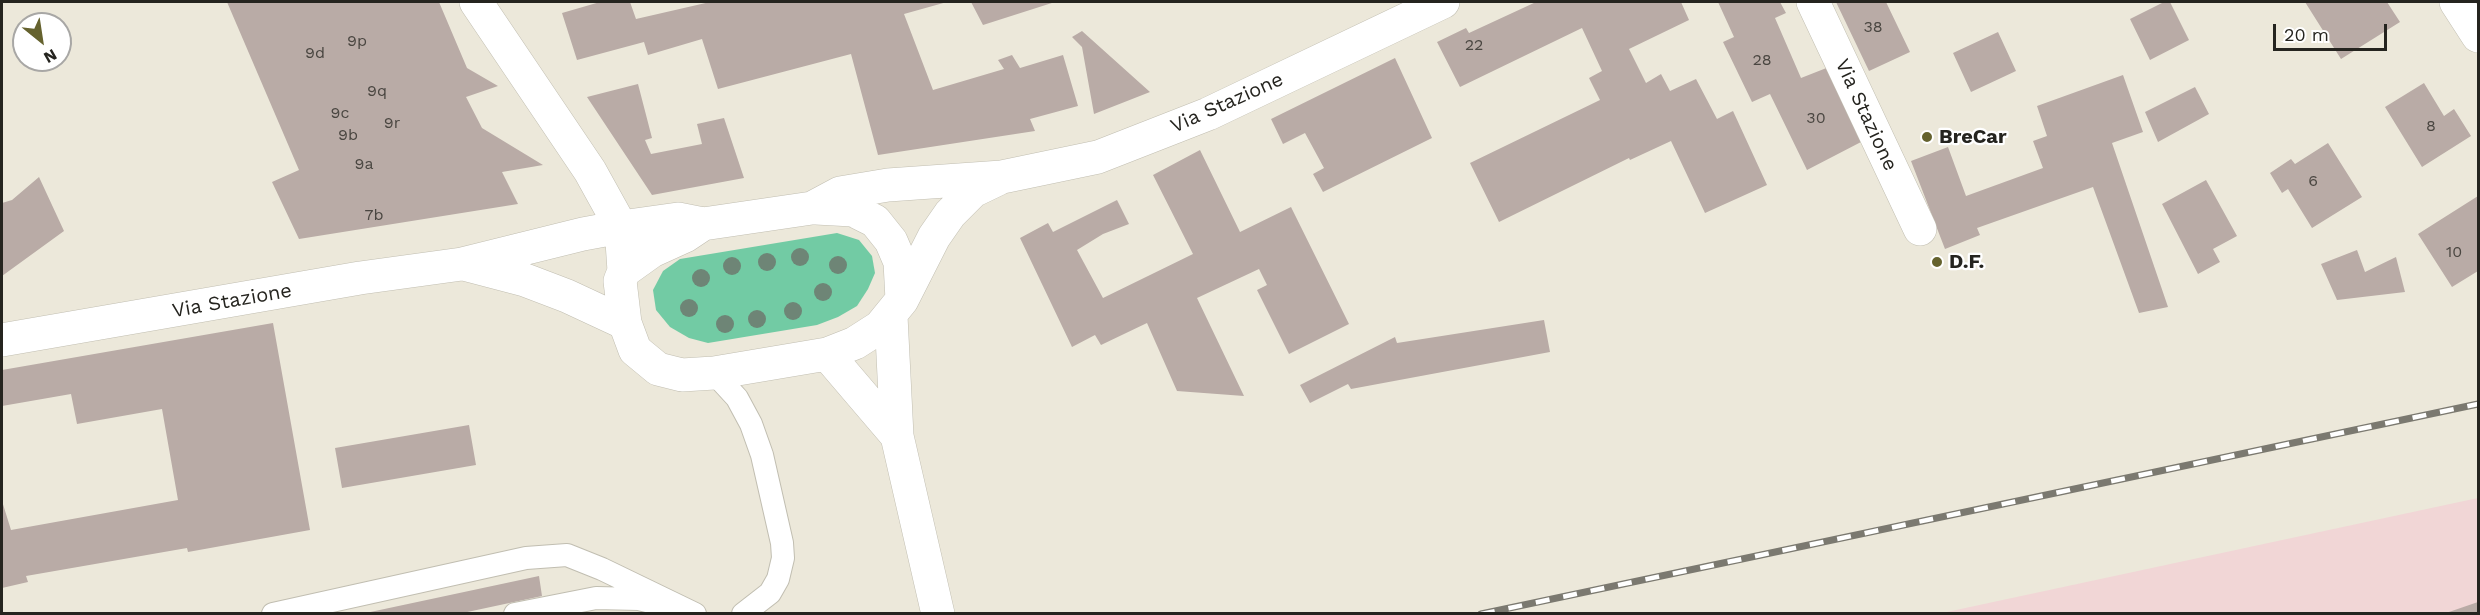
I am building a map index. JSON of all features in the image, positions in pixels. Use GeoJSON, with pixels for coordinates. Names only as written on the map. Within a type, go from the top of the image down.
{"type":"FeatureCollection","features":[{"type":"Feature","properties":{"kind":"street"},"geometry":{"type":"LineString","coordinates":[[476,2],[590,171],[621,227],[624,271],[620,282],[625,323],[635,350],[658,369],[682,375],[714,373],[827,354],[855,343],[880,327],[897,308]]}},
{"type":"Feature","properties":{"kind":"street","name":"Via Stazione"},"geometry":{"type":"LineString","coordinates":[[2,340],[360,278],[462,264],[621,227],[678,219],[702,224],[812,208],[840,193],[888,185],[1002,177],[1098,157],[1208,114],[1409,9],[1443,2]]}},
{"type":"Feature","properties":{"kind":"street","name":"Via Stazione"},"geometry":{"type":"LineString","coordinates":[[1813,2],[1920,229]]}},
{"type":"Feature","properties":{"kind":"street"},"geometry":{"type":"LineString","coordinates":[[2456,2],[2478,36]]}},
{"type":"Feature","properties":{"kind":"street","name":"Via Stazione"},"geometry":{"type":"LineString","coordinates":[[897,308],[934,237],[950,214],[973,191],[1002,177]]}},
{"type":"Feature","properties":{"kind":"street"},"geometry":{"type":"LineString","coordinates":[[812,208],[853,210],[875,220],[891,241],[900,262],[897,308],[897,436],[938,614]]}},
{"type":"Feature","properties":{"kind":"street","name":"Via Stazione"},"geometry":{"type":"LineString","coordinates":[[624,271],[652,251],[685,236],[702,224]]}},
{"type":"Feature","properties":{"kind":"street","name":"Via Stazione"},"geometry":{"type":"LineString","coordinates":[[462,264],[525,280],[567,296],[625,323]]}},
{"type":"Feature","properties":{"kind":"street"},"geometry":{"type":"LineString","coordinates":[[827,354],[897,436]]}},
{"type":"Feature","properties":{"kind":"lane"},"geometry":{"type":"LineString","coordinates":[[714,373],[736,398],[751,424],[762,454],[782,543],[783,558],[778,579],[770,593],[743,614]]}},
{"type":"Feature","properties":{"kind":"lane"},"geometry":{"type":"LineString","coordinates":[[273,614],[526,558],[567,555],[688,610]]}},
{"type":"Feature","properties":{"kind":"lane"},"geometry":{"type":"LineString","coordinates":[[515,614],[596,598],[639,599],[688,610]]}},
{"type":"Feature","properties":{"kind":"shaded area"},"geometry":{"type":"Polygon","coordinates":[[[2478,498],[2478,613],[1942,613],[2478,498]]]}},
{"type":"Feature","properties":{"kind":"green space"},"geometry":{"type":"Polygon","coordinates":[[[837,233],[859,240],[872,256],[875,273],[857,306],[838,317],[817,325],[708,343],[689,338],[670,327],[656,310],[653,290],[663,271],[680,259],[837,233]]]}},
{"type":"Feature","properties":{"kind":"building"},"geometry":{"type":"Polygon","coordinates":[[[227,2],[439,2],[467,68],[498,86],[466,97],[482,128],[543,165],[502,172],[518,204],[299,239],[272,182],[299,170],[227,2]]]}},
{"type":"Feature","properties":{"kind":"building"},"geometry":{"type":"Polygon","coordinates":[[[600,2],[630,2],[636,19],[710,2],[947,2],[904,14],[933,90],[1004,69],[998,60],[1012,55],[1020,68],[1063,55],[1078,106],[1030,119],[1035,131],[878,155],[851,54],[718,89],[702,39],[648,55],[644,42],[577,60],[562,13],[600,2]]]}},
{"type":"Feature","properties":{"kind":"building"},"geometry":{"type":"Polygon","coordinates":[[[971,2],[1055,2],[983,25],[971,2]]]}},
{"type":"Feature","properties":{"kind":"building"},"geometry":{"type":"Polygon","coordinates":[[[1536,2],[1681,2],[1689,20],[1629,49],[1646,83],[1661,74],[1670,91],[1696,79],[1717,119],[1733,111],[1767,185],[1705,213],[1671,141],[1630,160],[1629,158],[1499,222],[1470,163],[1600,100],[1589,78],[1602,71],[1582,28],[1460,87],[1437,42],[1466,28],[1469,33],[1536,2]]]}},
{"type":"Feature","properties":{"kind":"building"},"geometry":{"type":"Polygon","coordinates":[[[1718,2],[1780,2],[1786,13],[1775,18],[1801,78],[1829,67],[1861,142],[1807,170],[1770,94],[1752,102],[1723,42],[1734,37],[1718,2]]]}},
{"type":"Feature","properties":{"kind":"building"},"geometry":{"type":"Polygon","coordinates":[[[1836,2],[1886,2],[1910,52],[1869,71],[1836,2]]]}},
{"type":"Feature","properties":{"kind":"building"},"geometry":{"type":"Polygon","coordinates":[[[2164,2],[2170,2],[2189,40],[2150,60],[2130,19],[2164,2]]]}},
{"type":"Feature","properties":{"kind":"building"},"geometry":{"type":"Polygon","coordinates":[[[2305,2],[2387,2],[2400,22],[2341,59],[2305,2]]]}},
{"type":"Feature","properties":{"kind":"building"},"geometry":{"type":"Polygon","coordinates":[[[1082,31],[1150,92],[1094,114],[1082,47],[1072,37],[1082,31]]]}},
{"type":"Feature","properties":{"kind":"building"},"geometry":{"type":"Polygon","coordinates":[[[1998,32],[2016,71],[1971,92],[1953,53],[1998,32]]]}},
{"type":"Feature","properties":{"kind":"building"},"geometry":{"type":"Polygon","coordinates":[[[1395,58],[1432,138],[1323,192],[1313,174],[1324,168],[1305,133],[1283,144],[1271,119],[1395,58]]]}},
{"type":"Feature","properties":{"kind":"building"},"geometry":{"type":"Polygon","coordinates":[[[2123,75],[2143,132],[2112,143],[2168,307],[2139,313],[2093,187],[1977,228],[1980,235],[1945,249],[1911,161],[1948,147],[1966,196],[2043,168],[2033,141],[2047,136],[2037,106],[2123,75]]]}},
{"type":"Feature","properties":{"kind":"building"},"geometry":{"type":"Polygon","coordinates":[[[2424,83],[2444,116],[2454,109],[2471,136],[2422,167],[2385,107],[2424,83]]]}},
{"type":"Feature","properties":{"kind":"building"},"geometry":{"type":"Polygon","coordinates":[[[638,84],[652,138],[645,140],[651,154],[702,144],[697,124],[724,118],[744,178],[652,195],[587,97],[638,84]]]}},
{"type":"Feature","properties":{"kind":"building"},"geometry":{"type":"Polygon","coordinates":[[[2195,87],[2209,114],[2158,142],[2145,112],[2195,87]]]}},
{"type":"Feature","properties":{"kind":"building"},"geometry":{"type":"Polygon","coordinates":[[[2328,143],[2362,197],[2312,228],[2288,189],[2282,193],[2270,173],[2291,159],[2295,164],[2328,143]]]}},
{"type":"Feature","properties":{"kind":"building"},"geometry":{"type":"Polygon","coordinates":[[[1200,150],[1240,232],[1291,207],[1349,324],[1289,354],[1257,290],[1267,285],[1259,269],[1197,298],[1244,396],[1177,391],[1147,323],[1101,345],[1095,335],[1072,347],[1020,238],[1048,223],[1053,232],[1117,200],[1129,224],[1103,234],[1077,250],[1103,298],[1193,254],[1153,175],[1200,150]]]}},
{"type":"Feature","properties":{"kind":"building"},"geometry":{"type":"Polygon","coordinates":[[[39,177],[64,231],[2,276],[2,203],[12,200],[39,177]]]}},
{"type":"Feature","properties":{"kind":"building"},"geometry":{"type":"Polygon","coordinates":[[[2206,180],[2237,236],[2213,249],[2220,262],[2198,274],[2162,204],[2206,180]]]}},
{"type":"Feature","properties":{"kind":"building"},"geometry":{"type":"Polygon","coordinates":[[[2478,196],[2478,271],[2452,287],[2418,234],[2478,196]]]}},
{"type":"Feature","properties":{"kind":"building"},"geometry":{"type":"Polygon","coordinates":[[[2357,250],[2365,272],[2396,257],[2405,292],[2337,300],[2321,264],[2357,250]]]}},
{"type":"Feature","properties":{"kind":"building"},"geometry":{"type":"Polygon","coordinates":[[[1544,320],[1550,352],[1351,389],[1348,384],[1310,403],[1300,385],[1395,337],[1397,343],[1544,320]]]}},
{"type":"Feature","properties":{"kind":"building"},"geometry":{"type":"Polygon","coordinates":[[[273,323],[310,530],[188,552],[187,548],[26,576],[28,582],[2,588],[2,501],[11,530],[178,500],[162,409],[77,424],[71,394],[2,406],[2,370],[273,323]]]}},
{"type":"Feature","properties":{"kind":"building"},"geometry":{"type":"Polygon","coordinates":[[[469,425],[476,465],[342,488],[335,448],[469,425]]]}},
{"type":"Feature","properties":{"kind":"building"},"geometry":{"type":"Polygon","coordinates":[[[539,576],[542,596],[458,614],[361,614],[539,576]]]}},
{"type":"Feature","properties":{"kind":"building"},"geometry":{"type":"Polygon","coordinates":[[[2478,602],[2478,614],[2446,614],[2446,613],[2478,602]]]}},
{"type":"Feature","properties":{"kind":"railway"},"geometry":{"type":"LineString","coordinates":[[1481,614],[2478,404]]}},
{"type":"Feature","properties":{"kind":"place","name":"BreCar"},"geometry":{"type":"Point","coordinates":[1927,137]}},
{"type":"Feature","properties":{"kind":"place","name":"D.F."},"geometry":{"type":"Point","coordinates":[1937,262]}}]}
